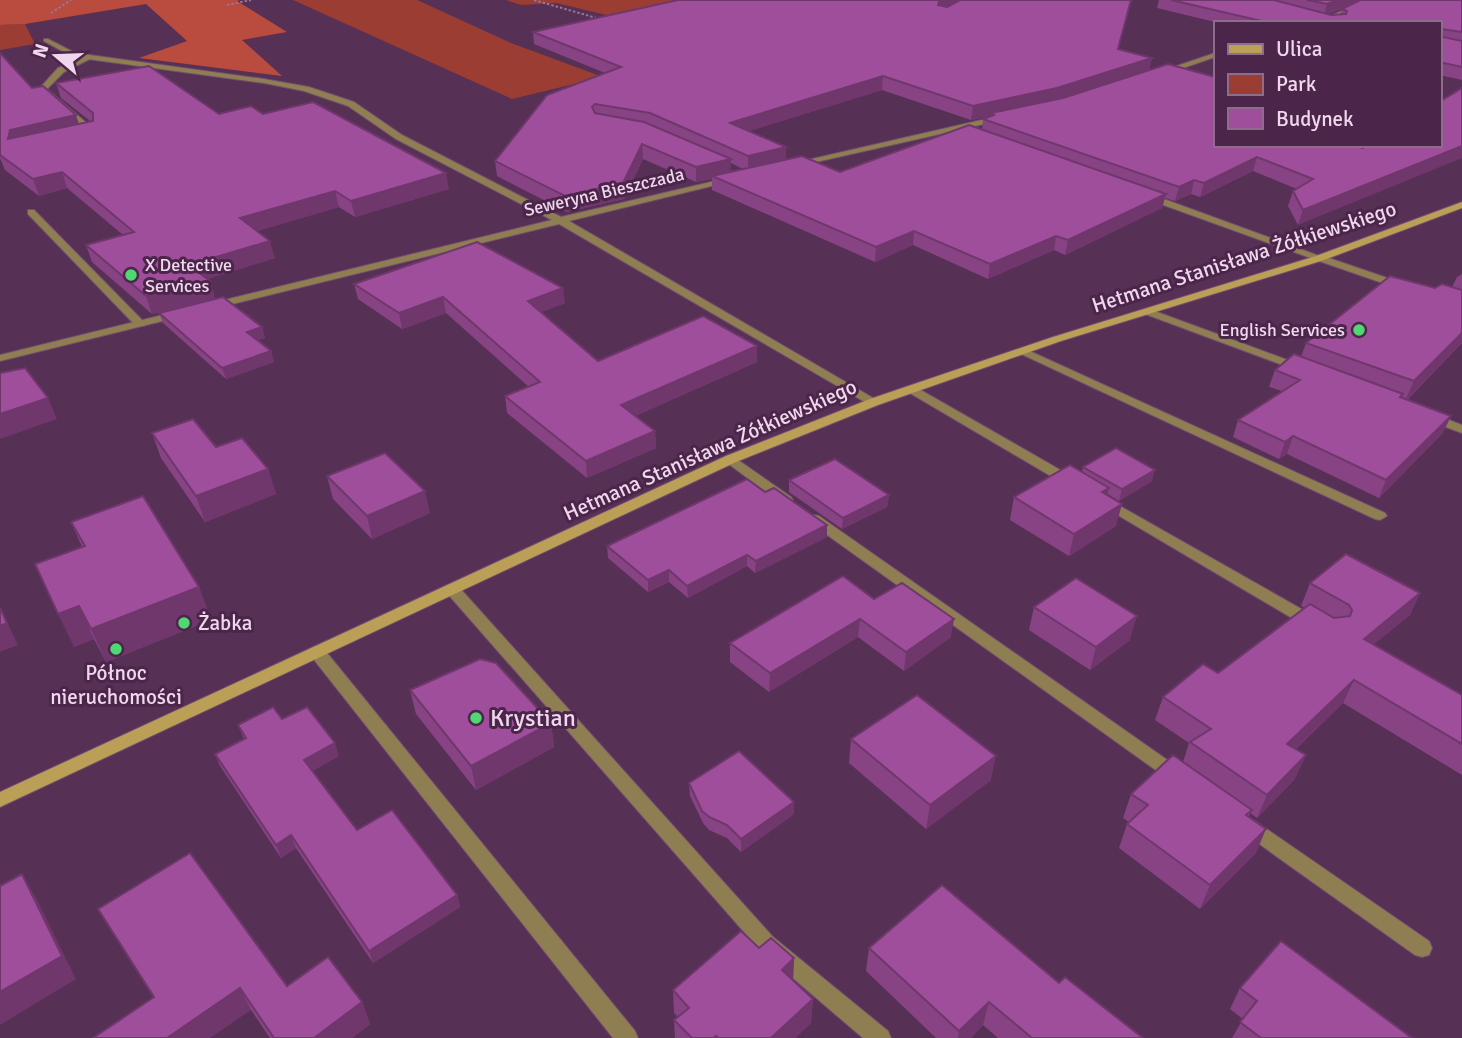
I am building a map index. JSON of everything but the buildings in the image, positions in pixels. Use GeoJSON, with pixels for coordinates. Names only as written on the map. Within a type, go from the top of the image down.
{"type":"FeatureCollection","features":[{"type":"Feature","properties":{"kind":"street"},"geometry":{"type":"LineString","coordinates":[[1325,20],[1373,0]]}},
{"type":"Feature","properties":{"kind":"street"},"geometry":{"type":"LineString","coordinates":[[1314,20],[1329,21]]}},
{"type":"Feature","properties":{"kind":"street"},"geometry":{"type":"LineString","coordinates":[[46,40],[73,55],[295,87],[351,104],[399,137],[557,219],[874,402]]}},
{"type":"Feature","properties":{"kind":"street"},"geometry":{"type":"LineString","coordinates":[[1149,76],[1214,55]]}},
{"type":"Feature","properties":{"kind":"street"},"geometry":{"type":"LineString","coordinates":[[79,135],[93,132],[43,89],[61,70],[90,57]]}},
{"type":"Feature","properties":{"kind":"street"},"geometry":{"type":"LineString","coordinates":[[787,166],[1006,117]]}},
{"type":"Feature","properties":{"kind":"street"},"geometry":{"type":"LineString","coordinates":[[954,127],[979,136]]}},
{"type":"Feature","properties":{"kind":"street","name":"Seweryna Bieszczada"},"geometry":{"type":"LineString","coordinates":[[0,358],[747,174]]}},
{"type":"Feature","properties":{"kind":"street"},"geometry":{"type":"LineString","coordinates":[[1135,192],[1408,289]]}},
{"type":"Feature","properties":{"kind":"street","name":"Hetmana Stanisława Żółkiewskiego"},"geometry":{"type":"LineString","coordinates":[[0,800],[731,459],[874,402],[1023,351],[1320,258],[1462,205]]}},
{"type":"Feature","properties":{"kind":"street"},"geometry":{"type":"LineString","coordinates":[[31,212],[141,324]]}},
{"type":"Feature","properties":{"kind":"street"},"geometry":{"type":"LineString","coordinates":[[1149,312],[1311,372]]}},
{"type":"Feature","properties":{"kind":"street"},"geometry":{"type":"LineString","coordinates":[[1023,351],[1380,516]]}},
{"type":"Feature","properties":{"kind":"street"},"geometry":{"type":"LineString","coordinates":[[912,389],[1332,634]]}},
{"type":"Feature","properties":{"kind":"street"},"geometry":{"type":"LineString","coordinates":[[1424,415],[1462,429]]}},
{"type":"Feature","properties":{"kind":"street"},"geometry":{"type":"LineString","coordinates":[[731,459],[1196,789]]}},
{"type":"Feature","properties":{"kind":"street"},"geometry":{"type":"LineString","coordinates":[[452,589],[766,943],[880,1038]]}},
{"type":"Feature","properties":{"kind":"street"},"geometry":{"type":"LineString","coordinates":[[317,652],[627,1038]]}},
{"type":"Feature","properties":{"kind":"street"},"geometry":{"type":"LineString","coordinates":[[1230,813],[1422,948]]}},
{"type":"Feature","properties":{"kind":"path"},"geometry":{"type":"LineString","coordinates":[[227,5],[251,0]]}},
{"type":"Feature","properties":{"kind":"path"},"geometry":{"type":"LineString","coordinates":[[534,0],[611,21]]}},
{"type":"Feature","properties":{"kind":"green space"},"geometry":{"type":"Polygon","coordinates":[[[293,0],[417,0],[511,43],[603,77],[512,99],[293,0]]]}},
{"type":"Feature","properties":{"kind":"green space"},"geometry":{"type":"Polygon","coordinates":[[[506,0],[691,0],[627,20],[556,3],[521,5],[506,0]]]}},
{"type":"Feature","properties":{"kind":"green space"},"geometry":{"type":"Polygon","coordinates":[[[25,24],[35,44],[0,50],[0,25],[25,24]]]}},
{"type":"Feature","properties":{"kind":"shaded area"},"geometry":{"type":"Polygon","coordinates":[[[0,0],[240,0],[237,1],[287,32],[242,40],[282,76],[139,58],[187,41],[146,4],[25,24],[0,25],[0,0]]]}},
{"type":"Feature","properties":{"kind":"place","name":"X Detective Services"},"geometry":{"type":"Point","coordinates":[131,275]}},
{"type":"Feature","properties":{"kind":"place","name":"English Services"},"geometry":{"type":"Point","coordinates":[1359,330]}},
{"type":"Feature","properties":{"kind":"place","name":"Żabka"},"geometry":{"type":"Point","coordinates":[184,623]}},
{"type":"Feature","properties":{"kind":"place","name":"Północ nieruchomości"},"geometry":{"type":"Point","coordinates":[116,649]}},
{"type":"Feature","properties":{"kind":"place","name":"Krystian"},"geometry":{"type":"Point","coordinates":[476,718]}}]}
